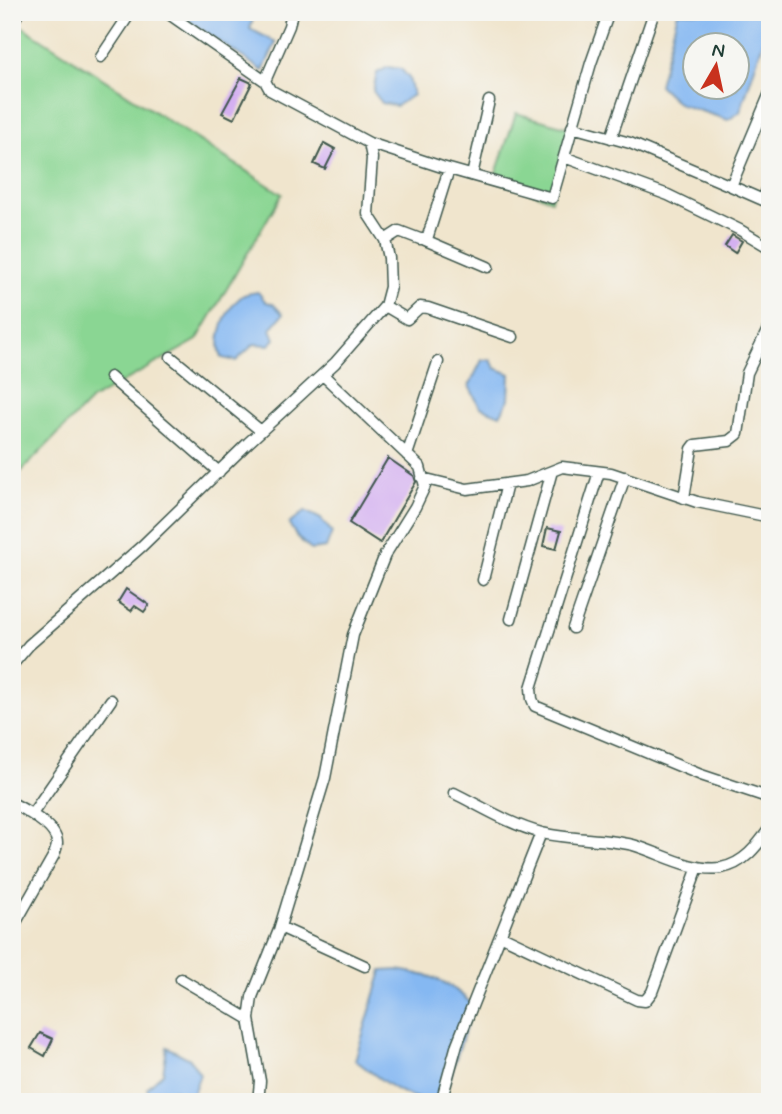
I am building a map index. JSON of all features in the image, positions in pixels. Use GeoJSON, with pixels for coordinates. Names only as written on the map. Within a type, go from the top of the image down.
{"type":"FeatureCollection","features":[{"type":"Feature","properties":{"kind":"street"},"geometry":{"type":"LineString","coordinates":[[12,23],[19,12]]}},
{"type":"Feature","properties":{"kind":"street"},"geometry":{"type":"LineString","coordinates":[[101,57],[131,12]]}},
{"type":"Feature","properties":{"kind":"street"},"geometry":{"type":"LineString","coordinates":[[166,12],[265,81],[270,90],[369,143],[552,198],[609,12]]}},
{"type":"Feature","properties":{"kind":"street"},"geometry":{"type":"LineString","coordinates":[[265,81],[289,26],[292,12]]}},
{"type":"Feature","properties":{"kind":"street"},"geometry":{"type":"LineString","coordinates":[[611,138],[654,12]]}},
{"type":"Feature","properties":{"kind":"street"},"geometry":{"type":"LineString","coordinates":[[731,186],[770,93]]}},
{"type":"Feature","properties":{"kind":"street"},"geometry":{"type":"LineString","coordinates":[[472,175],[489,101]]}},
{"type":"Feature","properties":{"kind":"street"},"geometry":{"type":"LineString","coordinates":[[572,127],[630,143],[763,200],[770,182]]}},
{"type":"Feature","properties":{"kind":"street"},"geometry":{"type":"LineString","coordinates":[[12,665],[29,645],[142,546],[323,375],[385,306],[390,287],[389,258],[385,240],[368,214],[372,158],[369,143]]}},
{"type":"Feature","properties":{"kind":"street"},"geometry":{"type":"LineString","coordinates":[[564,157],[668,195],[740,230],[770,248]]}},
{"type":"Feature","properties":{"kind":"street"},"geometry":{"type":"LineString","coordinates":[[425,240],[430,233],[449,169]]}},
{"type":"Feature","properties":{"kind":"street"},"geometry":{"type":"LineString","coordinates":[[385,240],[398,232],[425,240],[488,267]]}},
{"type":"Feature","properties":{"kind":"street"},"geometry":{"type":"LineString","coordinates":[[385,306],[407,319],[420,307],[428,308],[513,337]]}},
{"type":"Feature","properties":{"kind":"street"},"geometry":{"type":"LineString","coordinates":[[684,498],[692,449],[695,445],[729,441],[738,434],[747,373],[770,325]]}},
{"type":"Feature","properties":{"kind":"street"},"geometry":{"type":"LineString","coordinates":[[171,357],[261,431]]}},
{"type":"Feature","properties":{"kind":"street"},"geometry":{"type":"LineString","coordinates":[[407,455],[438,362]]}},
{"type":"Feature","properties":{"kind":"street"},"geometry":{"type":"LineString","coordinates":[[258,1102],[260,1081],[249,1018],[252,997],[280,927],[325,778],[354,635],[385,555],[425,486],[419,467],[323,375]]}},
{"type":"Feature","properties":{"kind":"street"},"geometry":{"type":"LineString","coordinates":[[110,377],[219,472]]}},
{"type":"Feature","properties":{"kind":"street"},"geometry":{"type":"LineString","coordinates":[[422,478],[467,489],[527,481],[562,467],[625,477],[684,498],[770,517]]}},
{"type":"Feature","properties":{"kind":"street"},"geometry":{"type":"LineString","coordinates":[[511,619],[552,471]]}},
{"type":"Feature","properties":{"kind":"street"},"geometry":{"type":"LineString","coordinates":[[599,472],[531,688],[535,706],[701,775],[770,798]]}},
{"type":"Feature","properties":{"kind":"street"},"geometry":{"type":"LineString","coordinates":[[573,628],[625,477]]}},
{"type":"Feature","properties":{"kind":"street"},"geometry":{"type":"LineString","coordinates":[[483,580],[507,484]]}},
{"type":"Feature","properties":{"kind":"street"},"geometry":{"type":"LineString","coordinates":[[32,814],[111,700]]}},
{"type":"Feature","properties":{"kind":"street"},"geometry":{"type":"LineString","coordinates":[[454,793],[514,823],[541,832],[621,843],[698,867],[721,868],[738,862],[756,847],[770,828]]}},
{"type":"Feature","properties":{"kind":"street"},"geometry":{"type":"LineString","coordinates":[[12,803],[32,814],[56,834],[57,844],[54,855],[12,929]]}},
{"type":"Feature","properties":{"kind":"street"},"geometry":{"type":"LineString","coordinates":[[441,1102],[457,1044],[541,832]]}},
{"type":"Feature","properties":{"kind":"street"},"geometry":{"type":"LineString","coordinates":[[502,936],[636,1000],[645,1001],[652,992],[698,867]]}},
{"type":"Feature","properties":{"kind":"street"},"geometry":{"type":"LineString","coordinates":[[280,927],[365,967]]}},
{"type":"Feature","properties":{"kind":"street"},"geometry":{"type":"LineString","coordinates":[[181,979],[249,1018]]}},
{"type":"Feature","properties":{"kind":"green space"},"geometry":{"type":"Polygon","coordinates":[[[12,20],[282,194],[197,340],[91,400],[12,481],[12,20]]]}},
{"type":"Feature","properties":{"kind":"green space"},"geometry":{"type":"Polygon","coordinates":[[[516,113],[569,128],[551,200],[495,177],[516,113]]]}},
{"type":"Feature","properties":{"kind":"water"},"geometry":{"type":"Polygon","coordinates":[[[176,12],[255,12],[250,29],[276,42],[263,71],[176,12]]]}},
{"type":"Feature","properties":{"kind":"water"},"geometry":{"type":"Polygon","coordinates":[[[678,12],[770,12],[770,21],[750,82],[750,32],[680,32],[680,102],[743,102],[740,112],[728,120],[679,104],[659,85],[678,12]]]}},
{"type":"Feature","properties":{"kind":"water"},"geometry":{"type":"Polygon","coordinates":[[[388,67],[401,69],[409,78],[413,95],[396,106],[382,103],[373,91],[377,73],[388,67]]]}},
{"type":"Feature","properties":{"kind":"water"},"geometry":{"type":"Polygon","coordinates":[[[258,292],[266,302],[273,304],[283,314],[271,329],[275,339],[269,345],[254,344],[236,361],[222,358],[219,343],[226,317],[242,296],[258,292]]]}},
{"type":"Feature","properties":{"kind":"water"},"geometry":{"type":"Polygon","coordinates":[[[482,360],[491,360],[495,368],[510,374],[509,399],[500,415],[480,407],[469,386],[482,360]]]}},
{"type":"Feature","properties":{"kind":"water"},"geometry":{"type":"Polygon","coordinates":[[[305,511],[321,519],[332,532],[326,548],[311,550],[297,537],[289,524],[305,511]]]}},
{"type":"Feature","properties":{"kind":"water"},"geometry":{"type":"Polygon","coordinates":[[[398,970],[439,980],[455,989],[473,1005],[442,1102],[417,1098],[395,1089],[355,1060],[382,971],[398,970]]]}},
{"type":"Feature","properties":{"kind":"water"},"geometry":{"type":"Polygon","coordinates":[[[167,1047],[190,1059],[200,1074],[191,1099],[174,1090],[151,1101],[147,1088],[163,1073],[167,1047]]]}},
{"type":"Feature","properties":{"kind":"building"},"geometry":{"type":"Polygon","coordinates":[[[241,78],[252,83],[234,119],[222,113],[241,78]]]}},
{"type":"Feature","properties":{"kind":"building"},"geometry":{"type":"Polygon","coordinates":[[[324,143],[335,149],[325,169],[314,164],[324,143]]]}},
{"type":"Feature","properties":{"kind":"building"},"geometry":{"type":"Polygon","coordinates":[[[732,235],[742,241],[735,253],[725,246],[732,235]]]}},
{"type":"Feature","properties":{"kind":"building"},"geometry":{"type":"Polygon","coordinates":[[[388,458],[414,476],[416,482],[380,543],[349,523],[388,458]]]}},
{"type":"Feature","properties":{"kind":"building"},"geometry":{"type":"Polygon","coordinates":[[[547,528],[561,531],[556,549],[543,546],[547,528]]]}},
{"type":"Feature","properties":{"kind":"building"},"geometry":{"type":"Polygon","coordinates":[[[126,589],[149,605],[144,612],[135,606],[131,611],[118,602],[126,589]]]}},
{"type":"Feature","properties":{"kind":"building"},"geometry":{"type":"Polygon","coordinates":[[[40,1033],[53,1039],[45,1056],[31,1048],[40,1033]]]}}]}
